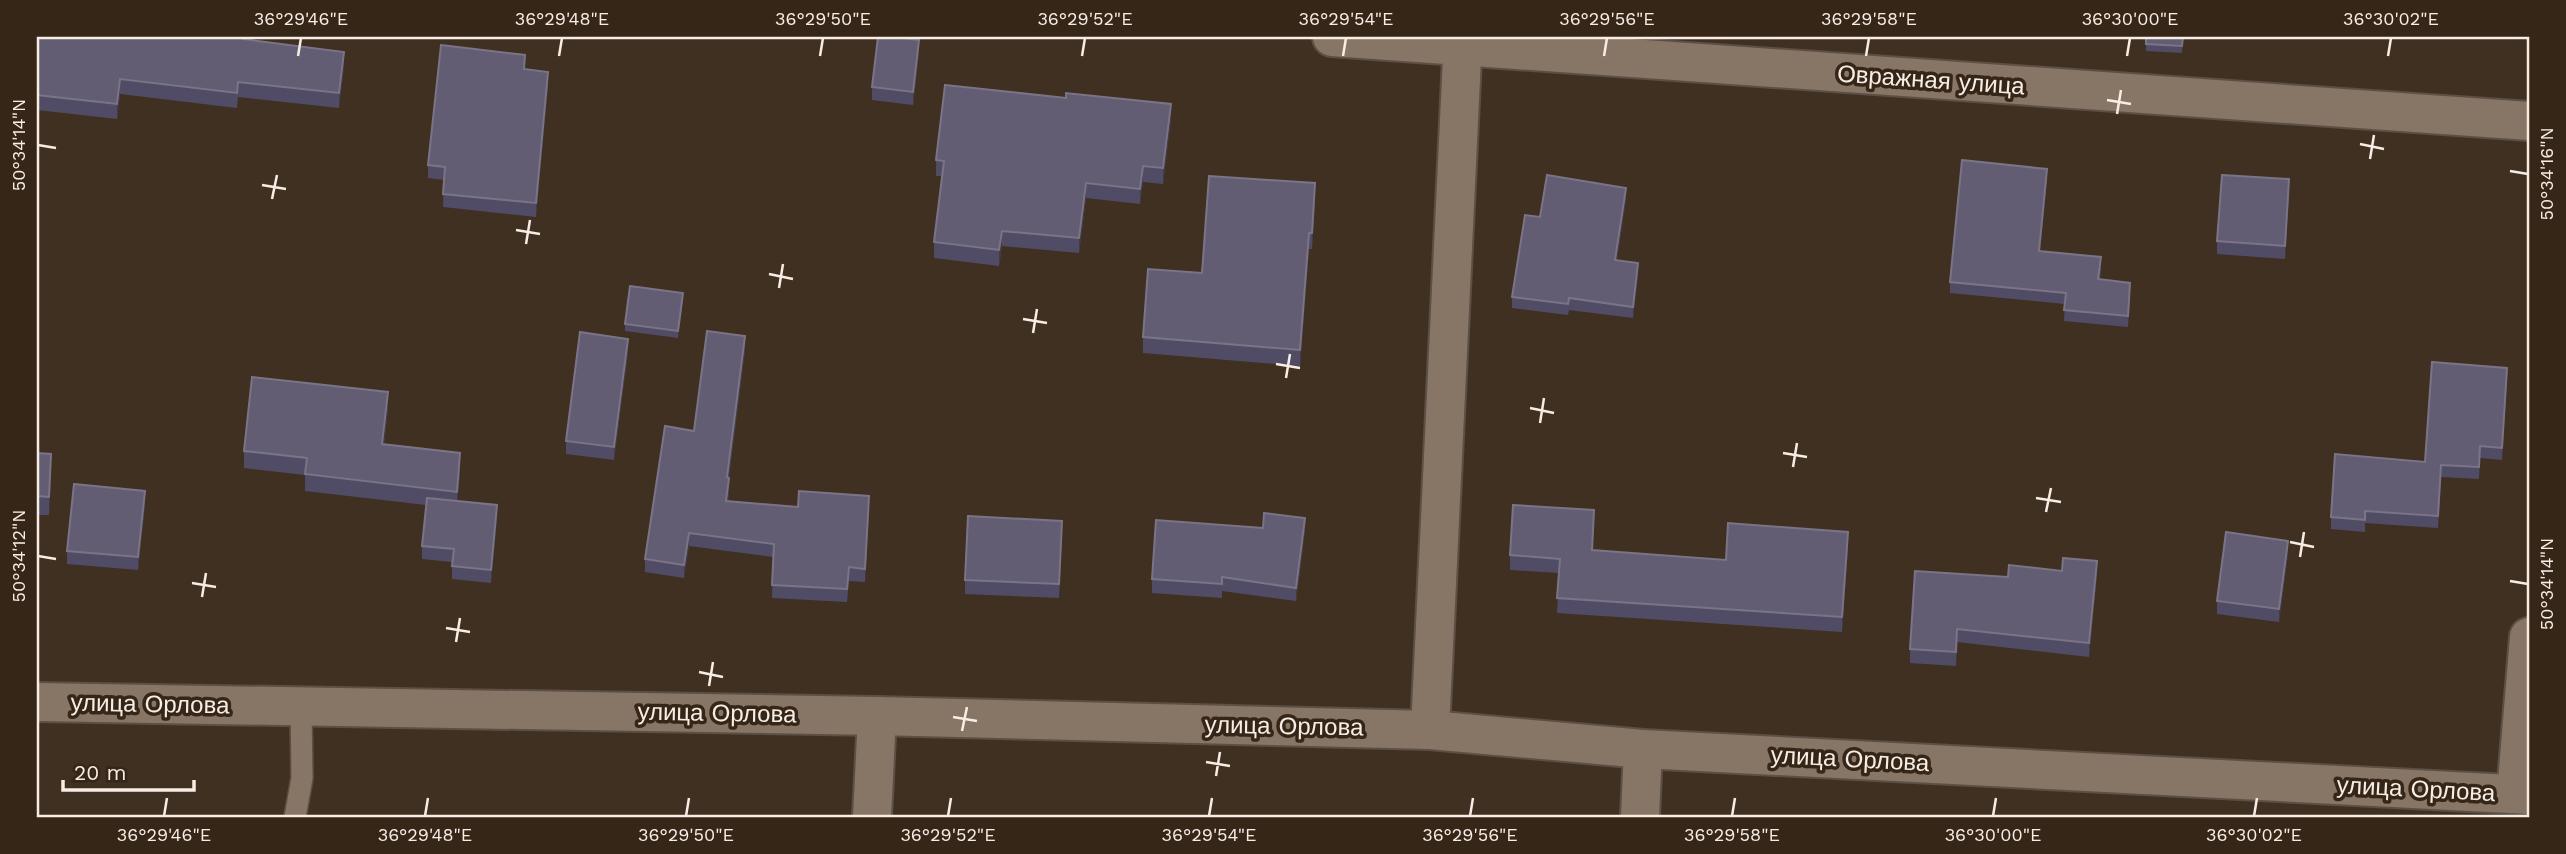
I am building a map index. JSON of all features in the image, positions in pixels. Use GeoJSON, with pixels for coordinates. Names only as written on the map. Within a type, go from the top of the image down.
{"type":"FeatureCollection","features":[{"type":"Feature","properties":{"kind":"street","name":"Овражная улица"},"geometry":{"type":"LineString","coordinates":[[1332,37],[1463,42],[2529,121]]}},
{"type":"Feature","properties":{"kind":"street"},"geometry":{"type":"LineString","coordinates":[[1430,730],[1463,42]]}},
{"type":"Feature","properties":{"kind":"street"},"geometry":{"type":"LineString","coordinates":[[2522,794],[2529,637]]}},
{"type":"Feature","properties":{"kind":"street","name":"улица Орлова"},"geometry":{"type":"LineString","coordinates":[[37,702],[877,716],[1430,730],[1643,749],[2403,803],[2522,794]]}},
{"type":"Feature","properties":{"kind":"street"},"geometry":{"type":"LineString","coordinates":[[872,817],[877,716]]}},
{"type":"Feature","properties":{"kind":"street"},"geometry":{"type":"LineString","coordinates":[[1640,817],[1643,749]]}},
{"type":"Feature","properties":{"kind":"lane"},"geometry":{"type":"LineString","coordinates":[[295,817],[302,778],[301,706]]}},
{"type":"Feature","properties":{"kind":"building"},"geometry":{"type":"Polygon","coordinates":[[[37,37],[244,37],[243,39],[344,52],[339,93],[238,82],[237,93],[120,79],[117,104],[37,95],[37,37]]]}},
{"type":"Feature","properties":{"kind":"building"},"geometry":{"type":"Polygon","coordinates":[[[878,37],[919,40],[913,92],[872,87],[878,37]]]}},
{"type":"Feature","properties":{"kind":"building"},"geometry":{"type":"Polygon","coordinates":[[[2146,37],[2183,37],[2182,46],[2146,44],[2146,37]]]}},
{"type":"Feature","properties":{"kind":"building"},"geometry":{"type":"Polygon","coordinates":[[[441,45],[525,55],[524,69],[548,72],[536,203],[443,194],[445,167],[428,165],[441,45]]]}},
{"type":"Feature","properties":{"kind":"building"},"geometry":{"type":"Polygon","coordinates":[[[945,85],[1066,98],[1066,93],[1171,104],[1163,168],[1143,166],[1140,189],[1086,183],[1079,238],[1002,231],[999,250],[934,242],[944,161],[936,160],[945,85]]]}},
{"type":"Feature","properties":{"kind":"building"},"geometry":{"type":"Polygon","coordinates":[[[1962,160],[2047,169],[2039,251],[2101,257],[2098,279],[2130,283],[2128,316],[2064,310],[2066,293],[1950,282],[1962,160]]]}},
{"type":"Feature","properties":{"kind":"building"},"geometry":{"type":"Polygon","coordinates":[[[1547,175],[1626,188],[1615,260],[1638,263],[1633,307],[1569,298],[1568,304],[1512,297],[1525,215],[1540,217],[1547,175]]]}},
{"type":"Feature","properties":{"kind":"building"},"geometry":{"type":"Polygon","coordinates":[[[2222,175],[2289,179],[2285,246],[2217,241],[2222,175]]]}},
{"type":"Feature","properties":{"kind":"building"},"geometry":{"type":"Polygon","coordinates":[[[1209,176],[1315,183],[1300,350],[1143,337],[1148,269],[1202,273],[1209,176]]]}},
{"type":"Feature","properties":{"kind":"building"},"geometry":{"type":"Polygon","coordinates":[[[630,286],[683,293],[678,331],[625,324],[630,286]]]}},
{"type":"Feature","properties":{"kind":"building"},"geometry":{"type":"Polygon","coordinates":[[[707,331],[745,336],[726,501],[798,507],[799,491],[869,496],[865,569],[849,567],[847,589],[772,585],[774,544],[689,533],[684,565],[645,559],[665,426],[694,431],[707,331]]]}},
{"type":"Feature","properties":{"kind":"building"},"geometry":{"type":"Polygon","coordinates":[[[580,332],[628,339],[614,447],[566,441],[580,332]]]}},
{"type":"Feature","properties":{"kind":"building"},"geometry":{"type":"Polygon","coordinates":[[[2432,362],[2507,368],[2502,448],[2480,446],[2479,467],[2441,465],[2438,516],[2365,511],[2365,520],[2331,517],[2335,454],[2425,462],[2432,362]]]}},
{"type":"Feature","properties":{"kind":"building"},"geometry":{"type":"Polygon","coordinates":[[[252,377],[388,392],[382,444],[460,453],[457,492],[305,474],[307,458],[244,451],[252,377]]]}},
{"type":"Feature","properties":{"kind":"building"},"geometry":{"type":"Polygon","coordinates":[[[37,453],[51,454],[49,497],[37,496],[37,453]]]}},
{"type":"Feature","properties":{"kind":"building"},"geometry":{"type":"Polygon","coordinates":[[[74,484],[145,491],[138,557],[67,551],[74,484]]]}},
{"type":"Feature","properties":{"kind":"building"},"geometry":{"type":"Polygon","coordinates":[[[427,498],[497,505],[491,570],[452,566],[454,549],[422,546],[427,498]]]}},
{"type":"Feature","properties":{"kind":"building"},"geometry":{"type":"Polygon","coordinates":[[[1513,505],[1594,510],[1592,550],[1726,560],[1728,523],[1848,532],[1842,617],[1557,598],[1560,559],[1510,555],[1513,505]]]}},
{"type":"Feature","properties":{"kind":"building"},"geometry":{"type":"Polygon","coordinates":[[[1264,513],[1305,518],[1296,588],[1222,577],[1222,584],[1152,579],[1156,520],[1263,528],[1264,513]]]}},
{"type":"Feature","properties":{"kind":"building"},"geometry":{"type":"Polygon","coordinates":[[[968,516],[1062,521],[1059,584],[965,580],[968,516]]]}},
{"type":"Feature","properties":{"kind":"building"},"geometry":{"type":"Polygon","coordinates":[[[2226,532],[2288,541],[2279,609],[2217,601],[2226,532]]]}},
{"type":"Feature","properties":{"kind":"building"},"geometry":{"type":"Polygon","coordinates":[[[2063,558],[2097,561],[2089,643],[1957,629],[1956,652],[1910,649],[1915,571],[2008,577],[2009,565],[2062,571],[2063,558]]]}}]}
